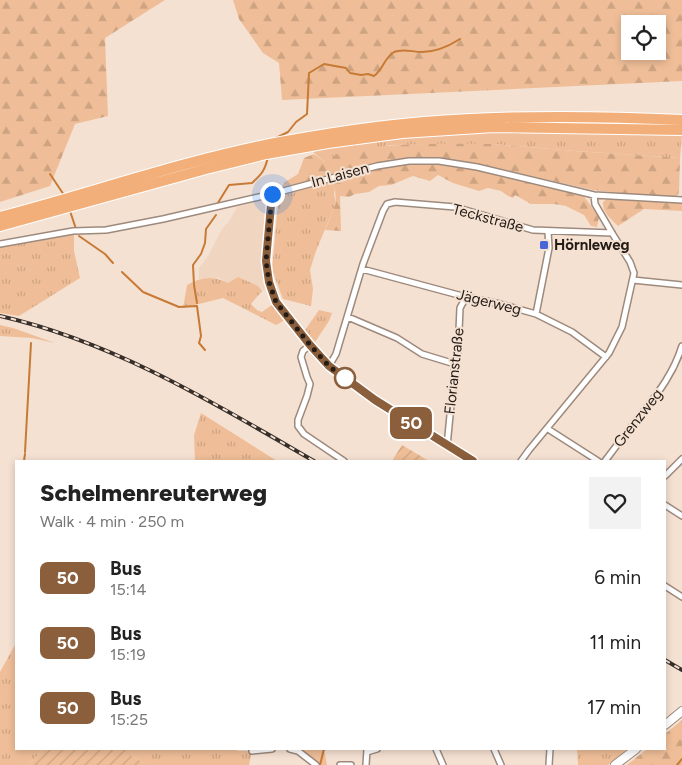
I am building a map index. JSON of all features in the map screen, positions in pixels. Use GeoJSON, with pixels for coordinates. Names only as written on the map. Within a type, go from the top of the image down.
{"type":"FeatureCollection","features":[{"type":"Feature","properties":{"kind":"highway"},"geometry":{"type":"LineString","coordinates":[[0,226],[83,198],[192,172],[244,155],[314,141],[352,130],[409,123],[471,119],[558,117],[682,120]]}},
{"type":"Feature","properties":{"kind":"highway"},"geometry":{"type":"LineString","coordinates":[[314,141],[494,127],[682,130]]}},
{"type":"Feature","properties":{"kind":"highway"},"geometry":{"type":"LineString","coordinates":[[0,217],[53,207]]}},
{"type":"Feature","properties":{"kind":"street","name":"In Laisen"},"geometry":{"type":"LineString","coordinates":[[0,244],[73,231],[106,230],[163,219],[272,194],[377,166],[409,161],[439,161],[477,167],[594,194],[682,200]]}},
{"type":"Feature","properties":{"kind":"street"},"geometry":{"type":"LineString","coordinates":[[272,194],[266,261],[269,282],[276,302],[329,366],[375,400],[471,460]]}},
{"type":"Feature","properties":{"kind":"street"},"geometry":{"type":"LineString","coordinates":[[522,460],[606,357],[622,327],[634,274],[630,262],[595,204],[594,194]]}},
{"type":"Feature","properties":{"kind":"street","name":"Teckstraße"},"geometry":{"type":"LineString","coordinates":[[329,366],[336,354],[362,269],[387,204],[395,202],[455,207],[520,227],[548,232],[612,233]]}},
{"type":"Feature","properties":{"kind":"street"},"geometry":{"type":"LineString","coordinates":[[536,314],[549,248],[548,232]]}},
{"type":"Feature","properties":{"kind":"street","name":"Jägerweg"},"geometry":{"type":"LineString","coordinates":[[362,269],[536,314],[572,332],[606,357]]}},
{"type":"Feature","properties":{"kind":"street"},"geometry":{"type":"LineString","coordinates":[[633,280],[682,285]]}},
{"type":"Feature","properties":{"kind":"street","name":"Florianstraße"},"geometry":{"type":"LineString","coordinates":[[447,446],[455,364],[458,353],[460,308],[466,297]]}},
{"type":"Feature","properties":{"kind":"street"},"geometry":{"type":"LineString","coordinates":[[348,317],[397,338],[422,354],[455,364]]}},
{"type":"Feature","properties":{"kind":"street"},"geometry":{"type":"LineString","coordinates":[[310,345],[303,351],[300,357],[310,384],[308,396],[298,420],[298,426],[304,434],[343,460]]}},
{"type":"Feature","properties":{"kind":"street","name":"Grenzweg"},"geometry":{"type":"LineString","coordinates":[[606,460],[657,395],[669,377],[682,346]]}},
{"type":"Feature","properties":{"kind":"street"},"geometry":{"type":"LineString","coordinates":[[548,429],[596,460]]}},
{"type":"Feature","properties":{"kind":"street"},"geometry":{"type":"LineString","coordinates":[[666,475],[682,459]]}},
{"type":"Feature","properties":{"kind":"street"},"geometry":{"type":"LineString","coordinates":[[666,506],[682,516]]}},
{"type":"Feature","properties":{"kind":"street"},"geometry":{"type":"LineString","coordinates":[[666,587],[682,597]]}},
{"type":"Feature","properties":{"kind":"street"},"geometry":{"type":"LineString","coordinates":[[666,724],[682,711]]}},
{"type":"Feature","properties":{"kind":"street"},"geometry":{"type":"LineString","coordinates":[[252,751],[262,750]]}},
{"type":"Feature","properties":{"kind":"street"},"geometry":{"type":"LineString","coordinates":[[294,750],[316,765]]}},
{"type":"Feature","properties":{"kind":"street"},"geometry":{"type":"LineString","coordinates":[[365,765],[367,750]]}},
{"type":"Feature","properties":{"kind":"street"},"geometry":{"type":"LineString","coordinates":[[436,750],[443,765]]}},
{"type":"Feature","properties":{"kind":"street"},"geometry":{"type":"LineString","coordinates":[[494,750],[501,765]]}},
{"type":"Feature","properties":{"kind":"street"},"geometry":{"type":"LineString","coordinates":[[549,765],[550,750]]}},
{"type":"Feature","properties":{"kind":"street"},"geometry":{"type":"LineString","coordinates":[[615,765],[635,750]]}},
{"type":"Feature","properties":{"kind":"street"},"geometry":{"type":"LineString","coordinates":[[340,765],[351,765]]}},
{"type":"Feature","properties":{"kind":"shaded area"},"geometry":{"type":"Polygon","coordinates":[[[261,200],[269,208],[264,261],[269,287],[262,291],[258,286],[228,283],[219,278],[199,279],[199,268],[237,207],[261,200]]]}},
{"type":"Feature","properties":{"kind":"green space"},"geometry":{"type":"Polygon","coordinates":[[[0,0],[165,0],[105,38],[108,116],[75,124],[50,186],[0,202],[0,0]]]}},
{"type":"Feature","properties":{"kind":"green space"},"geometry":{"type":"Polygon","coordinates":[[[233,0],[682,0],[682,81],[282,100],[279,63],[263,53],[239,19],[233,0]]]}},
{"type":"Feature","properties":{"kind":"green space"},"geometry":{"type":"Polygon","coordinates":[[[570,132],[682,135],[680,158],[494,144],[390,145],[325,162],[313,152],[329,148],[426,136],[570,132]]]}},
{"type":"Feature","properties":{"kind":"green space"},"geometry":{"type":"Polygon","coordinates":[[[432,144],[494,144],[680,158],[679,192],[676,196],[667,198],[593,190],[478,164],[439,159],[409,159],[281,188],[285,182],[298,174],[304,158],[314,154],[325,162],[336,155],[378,147],[432,144]]]}},
{"type":"Feature","properties":{"kind":"green space"},"geometry":{"type":"Polygon","coordinates":[[[410,164],[438,164],[478,169],[583,195],[599,217],[597,227],[591,226],[584,215],[566,206],[531,204],[515,195],[513,198],[501,191],[488,188],[479,191],[453,183],[438,175],[430,181],[413,176],[391,185],[379,186],[369,192],[349,197],[340,196],[341,231],[325,230],[336,203],[335,189],[331,182],[379,168],[410,164]]]}},
{"type":"Feature","properties":{"kind":"green space"},"geometry":{"type":"Polygon","coordinates":[[[331,182],[335,189],[336,203],[310,270],[313,289],[311,306],[283,299],[272,270],[278,203],[283,195],[331,182]]]}},
{"type":"Feature","properties":{"kind":"green space"},"geometry":{"type":"Polygon","coordinates":[[[608,198],[682,201],[682,211],[644,209],[618,226],[604,209],[603,202],[608,198]]]}},
{"type":"Feature","properties":{"kind":"green space"},"geometry":{"type":"Polygon","coordinates":[[[74,234],[74,251],[80,278],[19,316],[0,313],[0,247],[74,234]]]}},
{"type":"Feature","properties":{"kind":"green space"},"geometry":{"type":"Polygon","coordinates":[[[238,277],[258,286],[262,291],[251,304],[257,310],[262,312],[276,302],[287,319],[276,325],[223,298],[183,308],[187,285],[207,278],[228,283],[238,277]]]}},
{"type":"Feature","properties":{"kind":"green space"},"geometry":{"type":"Polygon","coordinates":[[[319,310],[332,313],[315,342],[305,330],[319,310]]]}},
{"type":"Feature","properties":{"kind":"green space"},"geometry":{"type":"Polygon","coordinates":[[[0,325],[55,343],[32,338],[0,336],[0,325]]]}},
{"type":"Feature","properties":{"kind":"green space"},"geometry":{"type":"Polygon","coordinates":[[[201,413],[275,460],[195,460],[194,435],[201,413]]]}},
{"type":"Feature","properties":{"kind":"green space"},"geometry":{"type":"Polygon","coordinates":[[[402,445],[427,460],[393,460],[402,445]]]}},
{"type":"Feature","properties":{"kind":"green space"},"geometry":{"type":"Polygon","coordinates":[[[15,645],[15,750],[43,750],[28,765],[0,765],[0,672],[15,645]]]}},
{"type":"Feature","properties":{"kind":"green space"},"geometry":{"type":"Polygon","coordinates":[[[682,720],[682,765],[627,765],[646,750],[666,750],[666,733],[682,720]]]}},
{"type":"Feature","properties":{"kind":"green space"},"geometry":{"type":"Polygon","coordinates":[[[43,750],[134,750],[131,756],[148,765],[28,765],[43,750]]]}},
{"type":"Feature","properties":{"kind":"green space"},"geometry":{"type":"Polygon","coordinates":[[[134,750],[252,751],[249,765],[148,765],[131,756],[134,750]]]}},
{"type":"Feature","properties":{"kind":"green space"},"geometry":{"type":"Polygon","coordinates":[[[288,750],[324,750],[327,765],[312,765],[299,754],[288,750]]]}},
{"type":"Feature","properties":{"kind":"green space"},"geometry":{"type":"Polygon","coordinates":[[[577,750],[626,750],[608,765],[578,765],[577,750]]]}},
{"type":"Feature","properties":{"kind":"waterway"},"geometry":{"type":"LineString","coordinates":[[276,138],[288,132],[296,122],[307,114],[309,73],[324,64],[346,68],[350,73],[374,76],[394,52],[400,50],[432,51],[460,39]]}},
{"type":"Feature","properties":{"kind":"waterway"},"geometry":{"type":"LineString","coordinates":[[216,206],[229,185],[252,183],[261,174],[268,157]]}},
{"type":"Feature","properties":{"kind":"waterway"},"geometry":{"type":"LineString","coordinates":[[50,174],[64,195]]}},
{"type":"Feature","properties":{"kind":"waterway"},"geometry":{"type":"LineString","coordinates":[[70,211],[76,229]]}},
{"type":"Feature","properties":{"kind":"waterway"},"geometry":{"type":"LineString","coordinates":[[197,303],[193,265],[201,254],[205,243],[206,229],[216,215]]}},
{"type":"Feature","properties":{"kind":"waterway"},"geometry":{"type":"LineString","coordinates":[[79,236],[105,254],[113,263]]}},
{"type":"Feature","properties":{"kind":"waterway"},"geometry":{"type":"LineString","coordinates":[[122,272],[143,292],[179,307],[197,306],[201,336],[199,343],[205,350]]}},
{"type":"Feature","properties":{"kind":"waterway"},"geometry":{"type":"LineString","coordinates":[[25,452],[31,343]]}},
{"type":"Feature","properties":{"kind":"waterway"},"geometry":{"type":"LineString","coordinates":[[24,460],[25,454]]}},
{"type":"Feature","properties":{"kind":"waterway"},"geometry":{"type":"LineString","coordinates":[[320,765],[324,750]]}},
{"type":"Feature","properties":{"kind":"waterway"},"geometry":{"type":"LineString","coordinates":[[677,765],[682,759]]}},
{"type":"Feature","properties":{"kind":"railway"},"geometry":{"type":"LineString","coordinates":[[0,316],[42,327],[83,341],[123,358],[201,396],[312,460]]}},
{"type":"Feature","properties":{"kind":"railway"},"geometry":{"type":"LineString","coordinates":[[666,661],[682,670]]}},
{"type":"Feature","properties":{"kind":"bus line","name":"50"},"geometry":{"type":"LineString","coordinates":[[272,194],[266,261],[269,282],[276,302],[329,366],[375,400],[471,460]]}},
{"type":"Feature","properties":{"kind":"place","name":"Hörnleweg"},"geometry":{"type":"Point","coordinates":[544,245]}},
{"type":"Feature","properties":{"kind":"route"},"geometry":{"type":"LineString","coordinates":[[272,194],[266,261],[269,282],[276,302],[329,366],[345,378]]}}]}
